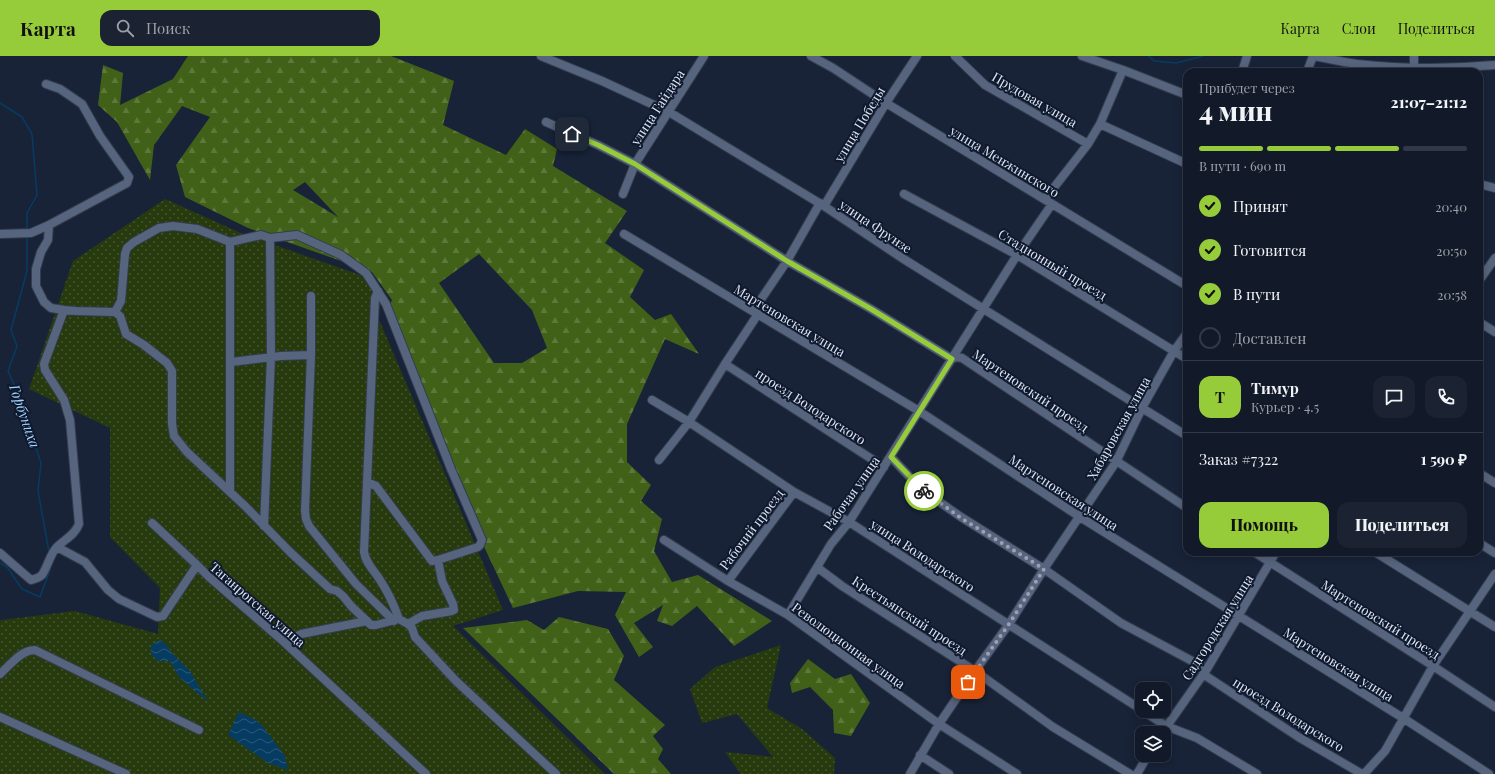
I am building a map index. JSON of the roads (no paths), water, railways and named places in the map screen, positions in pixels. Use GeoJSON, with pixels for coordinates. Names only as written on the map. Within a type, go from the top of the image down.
{"type":"FeatureCollection","features":[{"type":"Feature","properties":{"kind":"street","name":"улица Фрунзе"},"geometry":{"type":"LineString","coordinates":[[541,56],[602,81],[669,112],[822,205],[902,258],[1183,434]]}},
{"type":"Feature","properties":{"kind":"street","name":"улица Гайдара"},"geometry":{"type":"LineString","coordinates":[[623,194],[635,164],[704,56]]}},
{"type":"Feature","properties":{"kind":"street","name":"улица Менжинского"},"geometry":{"type":"LineString","coordinates":[[811,56],[833,68],[886,103],[1183,284]]}},
{"type":"Feature","properties":{"kind":"street","name":"улица Победы"},"geometry":{"type":"LineString","coordinates":[[659,460],[689,422],[787,261],[917,56]]}},
{"type":"Feature","properties":{"kind":"street","name":"Прудовая улица"},"geometry":{"type":"LineString","coordinates":[[955,56],[985,85],[1088,144]]}},
{"type":"Feature","properties":{"kind":"street"},"geometry":{"type":"LineString","coordinates":[[1082,56],[1183,93]]}},
{"type":"Feature","properties":{"kind":"street"},"geometry":{"type":"LineString","coordinates":[[1243,68],[1247,56]]}},
{"type":"Feature","properties":{"kind":"street"},"geometry":{"type":"LineString","coordinates":[[1309,68],[1314,56],[1356,64],[1397,67],[1463,68],[1495,65]]}},
{"type":"Feature","properties":{"kind":"street"},"geometry":{"type":"LineString","coordinates":[[1414,56],[1414,67]]}},
{"type":"Feature","properties":{"kind":"street","name":"Рабочая улица"},"geometry":{"type":"LineString","coordinates":[[788,615],[818,568],[831,544],[849,522],[891,457],[1017,255],[1048,202],[1088,144],[1100,124],[1123,70]]}},
{"type":"Feature","properties":{"kind":"street"},"geometry":{"type":"LineString","coordinates":[[0,234],[31,233],[49,226],[127,184],[129,177],[100,136],[82,104],[60,89],[46,84]]}},
{"type":"Feature","properties":{"kind":"street","name":"Мартеновский проезд"},"geometry":{"type":"LineString","coordinates":[[546,122],[598,145],[635,164],[787,261],[871,309],[952,359],[956,357],[962,358],[1183,505]]}},
{"type":"Feature","properties":{"kind":"street"},"geometry":{"type":"LineString","coordinates":[[1100,124],[1183,162]]}},
{"type":"Feature","properties":{"kind":"street"},"geometry":{"type":"LineString","coordinates":[[1483,185],[1495,188]]}},
{"type":"Feature","properties":{"kind":"street","name":"Стадионный проезд"},"geometry":{"type":"LineString","coordinates":[[904,194],[1017,255],[1183,357]]}},
{"type":"Feature","properties":{"kind":"street"},"geometry":{"type":"LineString","coordinates":[[49,226],[48,240],[41,252],[36,269],[36,286],[44,302],[51,308],[76,311],[115,312],[120,316],[126,334],[144,345],[167,363],[172,371],[172,424],[174,436],[187,452],[230,492],[290,552],[330,589],[337,591],[343,596],[371,625],[397,620]]}},
{"type":"Feature","properties":{"kind":"street"},"geometry":{"type":"LineString","coordinates":[[115,312],[121,301],[125,254],[127,248],[134,242],[159,228],[173,226],[197,229],[230,242],[262,236],[270,238],[297,235],[341,255],[366,274],[386,304],[451,469],[482,540],[480,546],[478,548],[432,561],[376,486],[367,482]]}},
{"type":"Feature","properties":{"kind":"street","name":"Мартеновская улица"},"geometry":{"type":"LineString","coordinates":[[624,234],[919,412],[1080,517],[1489,774]]}},
{"type":"Feature","properties":{"kind":"street"},"geometry":{"type":"LineString","coordinates":[[264,526],[271,357],[270,238]]}},
{"type":"Feature","properties":{"kind":"street"},"geometry":{"type":"LineString","coordinates":[[230,242],[230,492]]}},
{"type":"Feature","properties":{"kind":"street"},"geometry":{"type":"LineString","coordinates":[[1483,275],[1495,258]]}},
{"type":"Feature","properties":{"kind":"street"},"geometry":{"type":"LineString","coordinates":[[378,291],[375,298],[365,558],[395,606],[397,620]]}},
{"type":"Feature","properties":{"kind":"street"},"geometry":{"type":"LineString","coordinates":[[311,296],[311,355],[305,511],[306,520],[309,526],[356,584],[397,620],[408,624],[412,628],[416,637],[456,681],[556,774]]}},
{"type":"Feature","properties":{"kind":"street"},"geometry":{"type":"LineString","coordinates":[[0,553],[31,580],[36,579],[41,576],[57,547],[72,535],[79,524],[70,420],[64,400],[45,370],[44,364],[64,310]]}},
{"type":"Feature","properties":{"kind":"street"},"geometry":{"type":"LineString","coordinates":[[1483,324],[1495,332]]}},
{"type":"Feature","properties":{"kind":"street","name":"Хабаровская улица"},"geometry":{"type":"LineString","coordinates":[[910,774],[939,724],[1009,624],[1116,462],[1142,408],[1183,339]]}},
{"type":"Feature","properties":{"kind":"street"},"geometry":{"type":"LineString","coordinates":[[231,362],[271,357],[311,355]]}},
{"type":"Feature","properties":{"kind":"street","name":"проезд Володарского"},"geometry":{"type":"LineString","coordinates":[[725,364],[884,467]]}},
{"type":"Feature","properties":{"kind":"street","name":"улица Володарского"},"geometry":{"type":"LineString","coordinates":[[652,400],[689,422],[794,492],[849,522],[1135,706]]}},
{"type":"Feature","properties":{"kind":"street","name":"проезд Володарского"},"geometry":{"type":"LineString","coordinates":[[891,457],[927,493],[961,518],[1044,569],[1121,623],[1205,672],[1300,738],[1363,774]]}},
{"type":"Feature","properties":{"kind":"street"},"geometry":{"type":"LineString","coordinates":[[1483,476],[1495,483]]}},
{"type":"Feature","properties":{"kind":"street","name":"Рабочий проезд"},"geometry":{"type":"LineString","coordinates":[[728,581],[794,492]]}},
{"type":"Feature","properties":{"kind":"street"},"geometry":{"type":"LineString","coordinates":[[152,523],[196,565]]}},
{"type":"Feature","properties":{"kind":"street","name":"Революционная улица"},"geometry":{"type":"LineString","coordinates":[[664,540],[728,581],[788,615],[939,724],[1018,774]]}},
{"type":"Feature","properties":{"kind":"street"},"geometry":{"type":"LineString","coordinates":[[1483,546],[1495,553]]}},
{"type":"Feature","properties":{"kind":"street","name":"Таганрогская улица"},"geometry":{"type":"LineString","coordinates":[[57,547],[85,562],[108,590],[120,599],[157,617],[162,616],[169,608],[196,565],[284,642],[426,774]]}},
{"type":"Feature","properties":{"kind":"street","name":"Мартеновский проезд"},"geometry":{"type":"LineString","coordinates":[[1260,556],[1495,707]]}},
{"type":"Feature","properties":{"kind":"street","name":"Садгородская улица"},"geometry":{"type":"LineString","coordinates":[[1166,726],[1205,672],[1239,617],[1274,556]]}},
{"type":"Feature","properties":{"kind":"street"},"geometry":{"type":"LineString","coordinates":[[1381,556],[1495,627]]}},
{"type":"Feature","properties":{"kind":"street"},"geometry":{"type":"LineString","coordinates":[[408,624],[422,616],[454,610],[453,604],[442,581],[438,560]]}},
{"type":"Feature","properties":{"kind":"street","name":"Крестьянский проезд"},"geometry":{"type":"LineString","coordinates":[[818,568],[842,586],[975,671],[1053,727],[1130,774]]}},
{"type":"Feature","properties":{"kind":"street"},"geometry":{"type":"LineString","coordinates":[[1363,774],[1385,751],[1402,718],[1433,666],[1495,574]]}},
{"type":"Feature","properties":{"kind":"street"},"geometry":{"type":"LineString","coordinates":[[284,642],[301,634],[367,621]]}},
{"type":"Feature","properties":{"kind":"street"},"geometry":{"type":"LineString","coordinates":[[0,674],[22,654],[28,650],[35,650],[118,692],[199,730]]}},
{"type":"Feature","properties":{"kind":"street"},"geometry":{"type":"LineString","coordinates":[[0,716],[126,774]]}},
{"type":"Feature","properties":{"kind":"street","name":"улица Володарского"},"geometry":{"type":"LineString","coordinates":[[1151,718],[1160,726]]}},
{"type":"Feature","properties":{"kind":"street","name":"улица Володарского"},"geometry":{"type":"LineString","coordinates":[[1171,731],[1197,738],[1257,774]]}},
{"type":"Feature","properties":{"kind":"street"},"geometry":{"type":"LineString","coordinates":[[920,755],[948,774]]}},
{"type":"Feature","properties":{"kind":"street"},"geometry":{"type":"LineString","coordinates":[[1137,774],[1144,762]]}},
{"type":"Feature","properties":{"kind":"water"},"geometry":{"type":"Polygon","coordinates":[[[160,640],[167,645],[171,652],[190,671],[208,702],[179,677],[170,661],[158,661],[151,654],[151,645],[160,640]]]}},
{"type":"Feature","properties":{"kind":"water"},"geometry":{"type":"Polygon","coordinates":[[[239,712],[261,724],[285,756],[288,770],[268,763],[228,735],[239,712]]]}},
{"type":"Feature","properties":{"kind":"waterway","name":"Горбуниха"},"geometry":{"type":"LineString","coordinates":[[1149,56],[1154,61],[1176,63],[1203,56]]}},
{"type":"Feature","properties":{"kind":"waterway","name":"Горбуниха"},"geometry":{"type":"LineString","coordinates":[[0,103],[22,117],[32,134],[37,195],[27,213],[27,230]]}},
{"type":"Feature","properties":{"kind":"waterway","name":"Горбуниха"},"geometry":{"type":"LineString","coordinates":[[27,236],[27,271],[11,330],[17,346],[8,371],[27,413],[33,439],[41,463],[38,491],[49,552]]}},
{"type":"Feature","properties":{"kind":"waterway","name":"Горбуниха"},"geometry":{"type":"LineString","coordinates":[[0,563],[7,567],[22,589],[40,597],[50,570],[50,566]]}}]}
